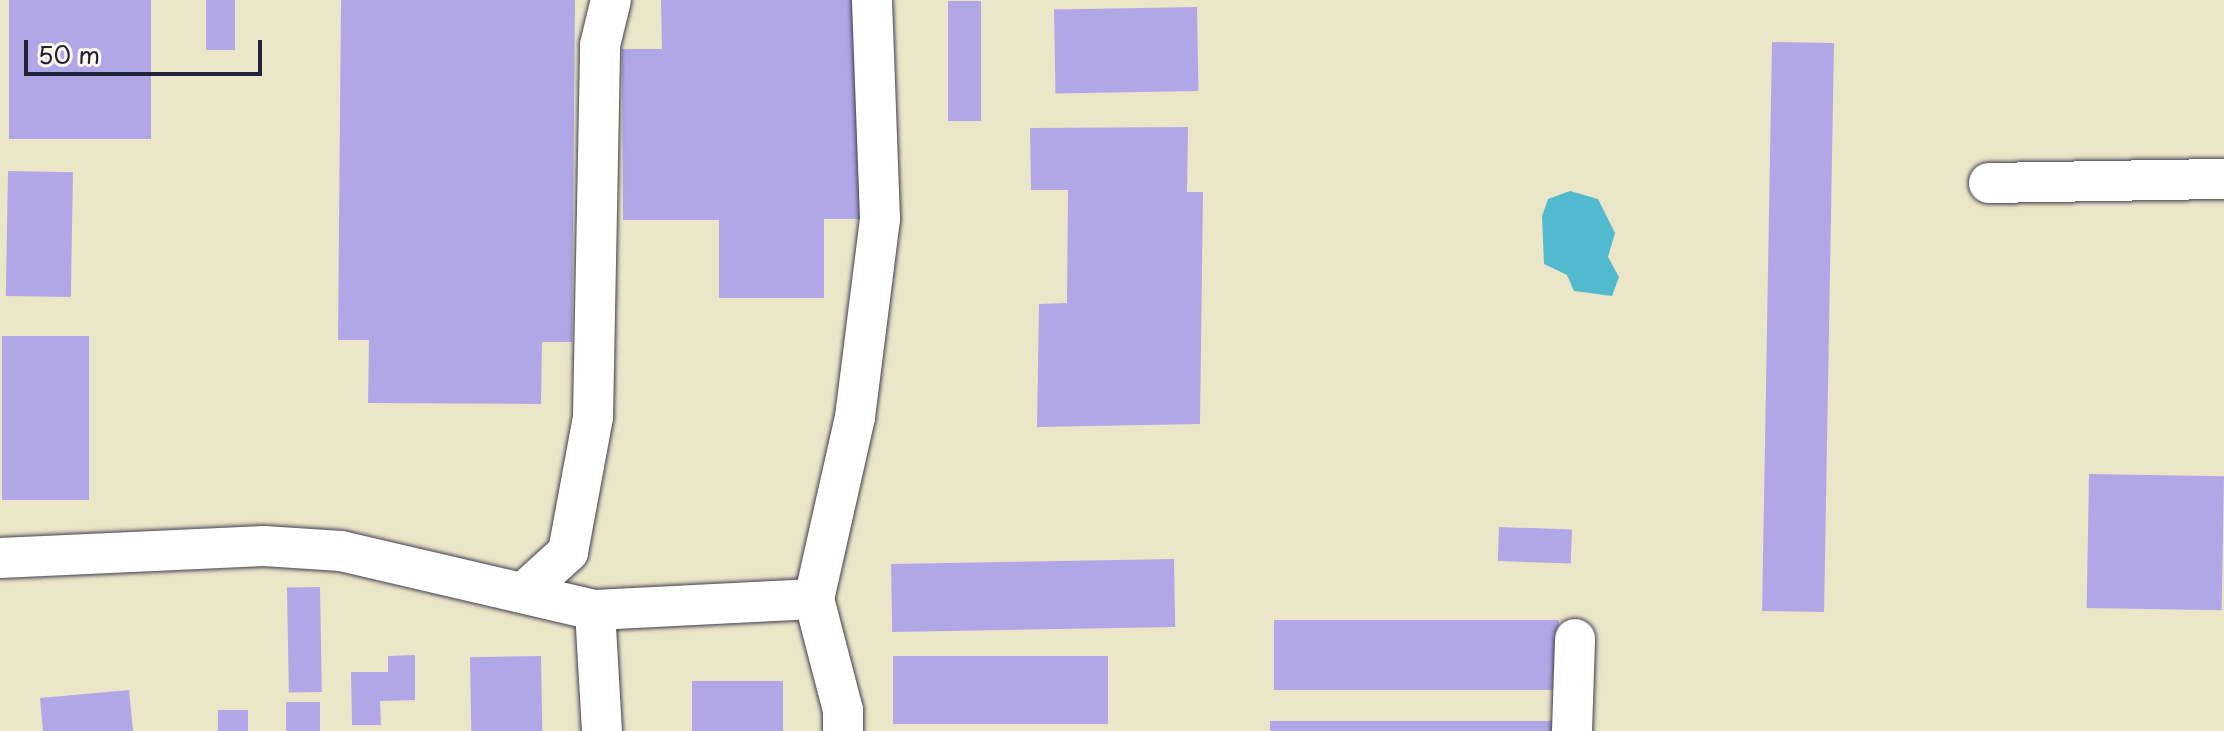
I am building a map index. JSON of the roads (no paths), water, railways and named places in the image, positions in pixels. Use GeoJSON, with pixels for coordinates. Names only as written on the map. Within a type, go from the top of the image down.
{"type":"FeatureCollection","features":[{"type":"Feature","properties":{"kind":"lane"},"geometry":{"type":"LineString","coordinates":[[523,593],[568,552],[593,417],[600,45],[611,0]]}},
{"type":"Feature","properties":{"kind":"lane"},"geometry":{"type":"LineString","coordinates":[[843,731],[843,710],[814,599],[855,417],[880,219],[872,0]]}},
{"type":"Feature","properties":{"kind":"lane"},"geometry":{"type":"LineString","coordinates":[[1989,183],[2224,179]]}},
{"type":"Feature","properties":{"kind":"lane"},"geometry":{"type":"LineString","coordinates":[[0,558],[264,546],[341,551],[595,610],[814,599]]}},
{"type":"Feature","properties":{"kind":"lane"},"geometry":{"type":"LineString","coordinates":[[595,610],[602,731]]}},
{"type":"Feature","properties":{"kind":"lane"},"geometry":{"type":"LineString","coordinates":[[1572,731],[1575,639]]}},
{"type":"Feature","properties":{"kind":"water"},"geometry":{"type":"Polygon","coordinates":[[[1570,191],[1598,199],[1615,233],[1608,257],[1619,277],[1612,296],[1574,291],[1567,275],[1544,264],[1542,216],[1548,199],[1570,191]]]}}]}
